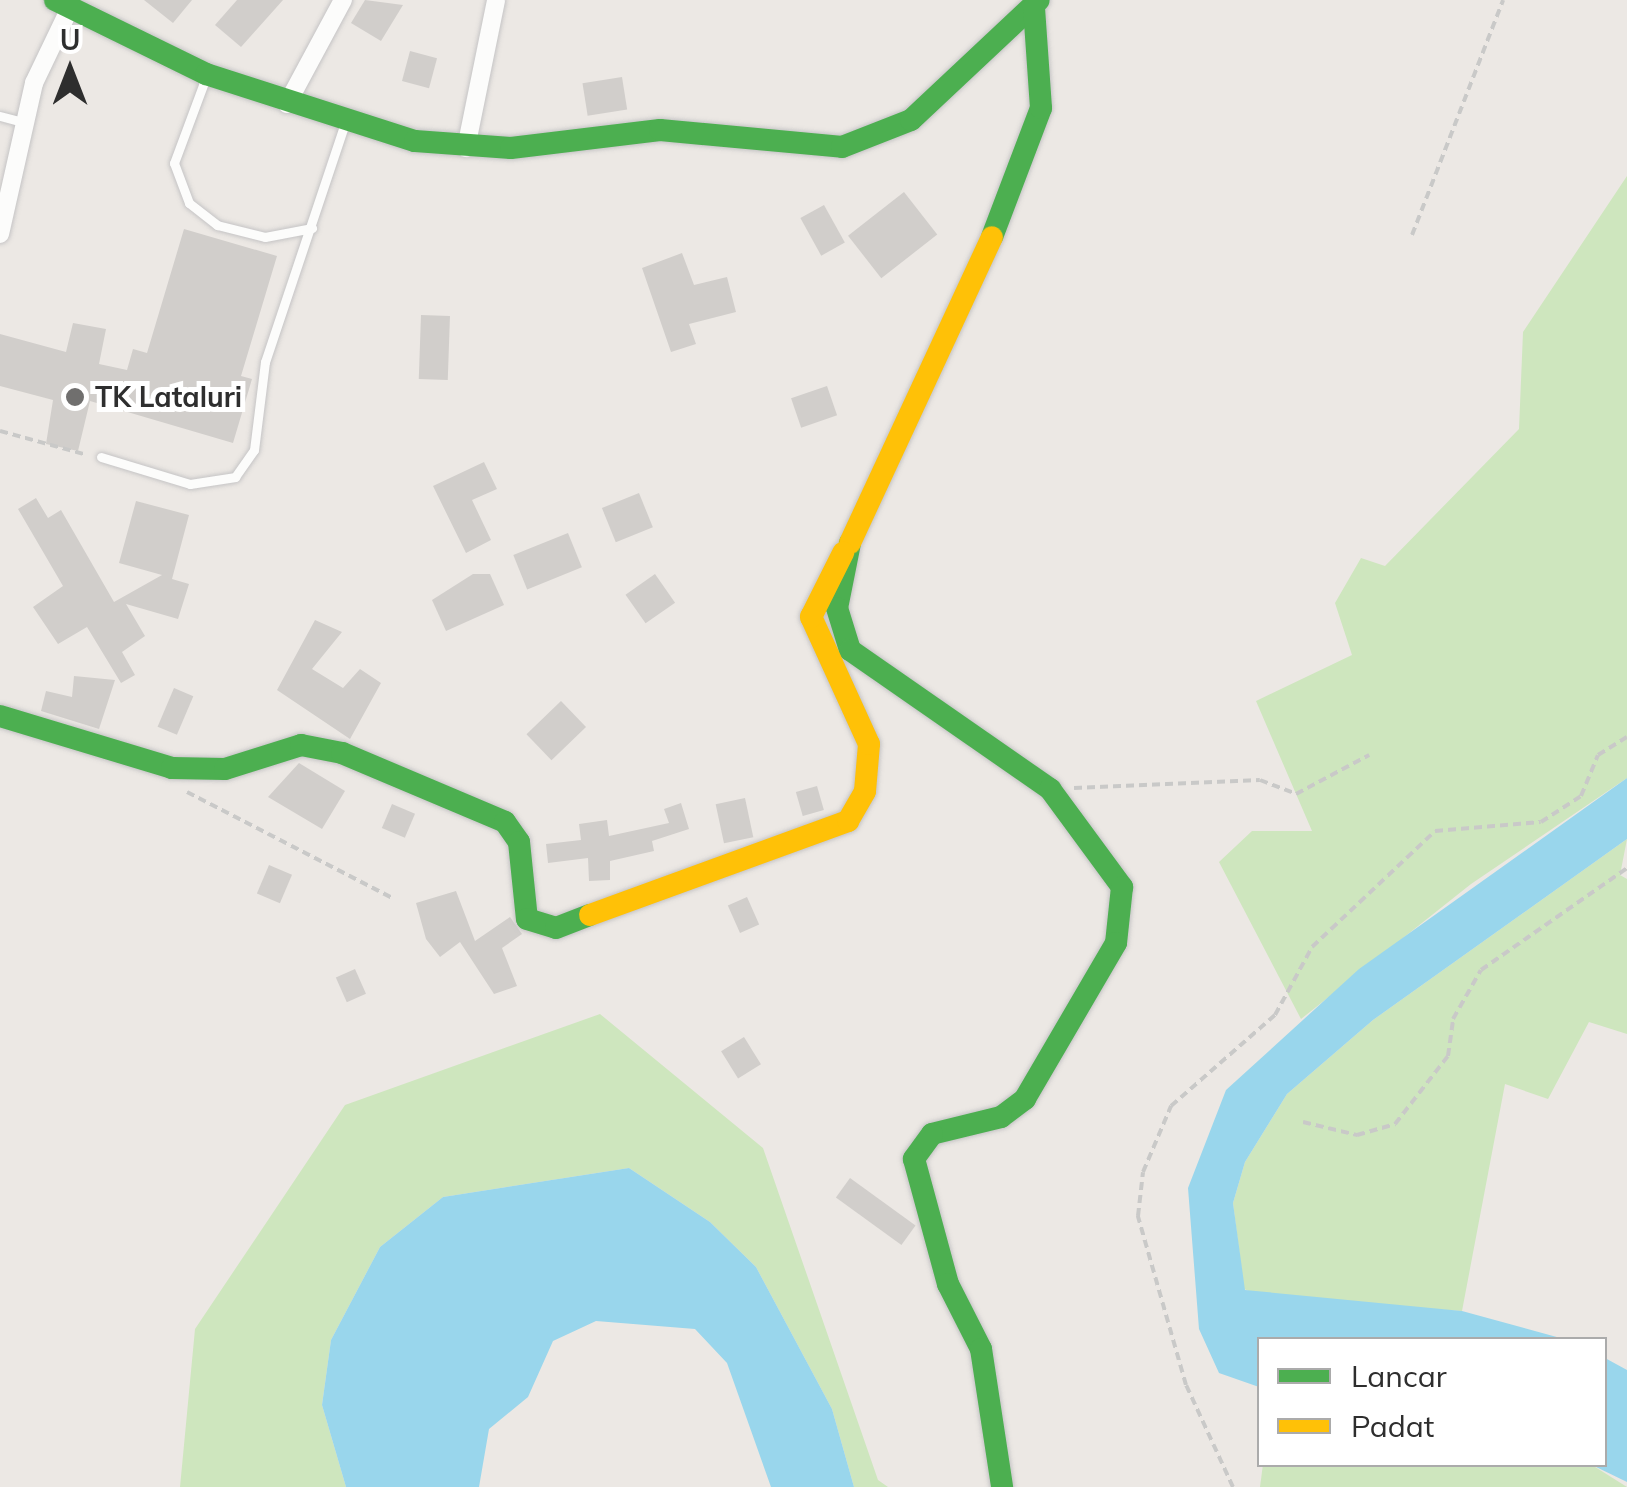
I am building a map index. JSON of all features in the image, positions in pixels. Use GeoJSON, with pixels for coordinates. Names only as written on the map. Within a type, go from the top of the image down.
{"type":"FeatureCollection","features":[{"type":"Feature","properties":{"kind":"street"},"geometry":{"type":"LineString","coordinates":[[287,104],[343,0]]}},
{"type":"Feature","properties":{"kind":"street"},"geometry":{"type":"LineString","coordinates":[[466,148],[496,0]]}},
{"type":"Feature","properties":{"kind":"street"},"geometry":{"type":"LineString","coordinates":[[0,234],[23,122],[63,4],[206,74],[287,104],[345,123],[466,148],[660,130],[842,147],[911,120],[1036,4]]}},
{"type":"Feature","properties":{"kind":"street"},"geometry":{"type":"LineString","coordinates":[[0,716],[172,768],[225,769],[301,745],[342,754],[505,822],[519,842],[532,925],[584,922],[732,871],[854,814],[868,744],[811,617],[822,580],[849,546],[1028,159],[1041,108],[1036,4]]}},
{"type":"Feature","properties":{"kind":"street"},"geometry":{"type":"LineString","coordinates":[[849,546],[837,608],[850,650],[1050,789],[1116,874],[1122,930],[1019,1106],[942,1129],[914,1159],[948,1284],[981,1349],[1002,1487]]}},
{"type":"Feature","properties":{"kind":"lane"},"geometry":{"type":"LineString","coordinates":[[206,74],[174,162],[190,203],[216,226],[265,236],[312,228]]}},
{"type":"Feature","properties":{"kind":"lane"},"geometry":{"type":"LineString","coordinates":[[0,116],[23,122]]}},
{"type":"Feature","properties":{"kind":"lane"},"geometry":{"type":"LineString","coordinates":[[101,457],[190,484],[235,478],[254,450],[265,362],[345,123]]}},
{"type":"Feature","properties":{"kind":"path"},"geometry":{"type":"LineString","coordinates":[[1412,235],[1503,0]]}},
{"type":"Feature","properties":{"kind":"path"},"geometry":{"type":"LineString","coordinates":[[0,432],[101,457]]}},
{"type":"Feature","properties":{"kind":"path"},"geometry":{"type":"LineString","coordinates":[[1232,1487],[1186,1385],[1138,1216],[1143,1172],[1171,1106],[1275,1014],[1312,947],[1435,832],[1541,822],[1581,796],[1598,755],[1627,736]]}},
{"type":"Feature","properties":{"kind":"path"},"geometry":{"type":"LineString","coordinates":[[1050,789],[1260,780],[1296,794],[1368,755]]}},
{"type":"Feature","properties":{"kind":"path"},"geometry":{"type":"LineString","coordinates":[[168,782],[394,899]]}},
{"type":"Feature","properties":{"kind":"path"},"geometry":{"type":"LineString","coordinates":[[1303,1122],[1357,1134],[1395,1124],[1448,1056],[1452,1019],[1481,970],[1627,868]]}},
{"type":"Feature","properties":{"kind":"green space"},"geometry":{"type":"Polygon","coordinates":[[[1627,176],[1627,778],[1471,884],[1301,1019],[1219,862],[1252,831],[1312,831],[1256,701],[1352,655],[1335,603],[1361,558],[1385,566],[1519,429],[1523,332],[1627,176]]]}},
{"type":"Feature","properties":{"kind":"green space"},"geometry":{"type":"Polygon","coordinates":[[[1627,839],[1620,875],[1627,879],[1627,1034],[1589,1022],[1548,1099],[1505,1084],[1462,1311],[1268,1299],[1244,1289],[1233,1203],[1245,1162],[1287,1094],[1373,1020],[1627,839]]]}},
{"type":"Feature","properties":{"kind":"green space"},"geometry":{"type":"Polygon","coordinates":[[[600,1014],[763,1148],[878,1480],[888,1487],[854,1487],[832,1409],[756,1267],[710,1222],[629,1168],[443,1197],[380,1247],[331,1340],[322,1405],[346,1487],[180,1487],[195,1329],[345,1105],[600,1014]]]}},
{"type":"Feature","properties":{"kind":"green space"},"geometry":{"type":"Polygon","coordinates":[[[1263,1467],[1595,1467],[1627,1487],[1260,1487],[1263,1467]]]}},
{"type":"Feature","properties":{"kind":"water"},"geometry":{"type":"Polygon","coordinates":[[[1627,778],[1627,839],[1373,1020],[1287,1094],[1245,1162],[1233,1203],[1245,1290],[1462,1311],[1557,1337],[1257,1337],[1257,1386],[1219,1373],[1199,1329],[1188,1188],[1226,1090],[1359,969],[1627,778]]]}},
{"type":"Feature","properties":{"kind":"water"},"geometry":{"type":"Polygon","coordinates":[[[629,1168],[710,1222],[756,1267],[832,1409],[854,1487],[771,1487],[727,1363],[695,1329],[596,1321],[553,1341],[528,1397],[489,1429],[479,1487],[346,1487],[322,1405],[331,1340],[380,1247],[443,1197],[629,1168]]]}},
{"type":"Feature","properties":{"kind":"water"},"geometry":{"type":"Polygon","coordinates":[[[1607,1359],[1627,1370],[1627,1482],[1596,1467],[1607,1467],[1607,1359]]]}},
{"type":"Feature","properties":{"kind":"building"},"geometry":{"type":"Polygon","coordinates":[[[144,0],[192,0],[173,23],[144,0]]]}},
{"type":"Feature","properties":{"kind":"building"},"geometry":{"type":"Polygon","coordinates":[[[237,0],[283,0],[241,47],[215,25],[237,0]]]}},
{"type":"Feature","properties":{"kind":"building"},"geometry":{"type":"Polygon","coordinates":[[[365,0],[403,5],[381,41],[351,23],[365,0]]]}},
{"type":"Feature","properties":{"kind":"building"},"geometry":{"type":"Polygon","coordinates":[[[410,51],[437,58],[429,88],[402,81],[410,51]]]}},
{"type":"Feature","properties":{"kind":"building"},"geometry":{"type":"Polygon","coordinates":[[[622,77],[627,110],[588,116],[582,83],[622,77]]]}},
{"type":"Feature","properties":{"kind":"building"},"geometry":{"type":"Polygon","coordinates":[[[904,192],[937,235],[881,278],[848,236],[904,192]]]}},
{"type":"Feature","properties":{"kind":"building"},"geometry":{"type":"Polygon","coordinates":[[[824,205],[845,243],[821,256],[800,218],[824,205]]]}},
{"type":"Feature","properties":{"kind":"building"},"geometry":{"type":"Polygon","coordinates":[[[184,229],[277,256],[241,376],[252,379],[233,443],[90,401],[78,451],[46,444],[53,400],[0,386],[0,334],[66,352],[73,323],[106,329],[99,364],[127,370],[133,349],[147,353],[184,229]]]}},
{"type":"Feature","properties":{"kind":"building"},"geometry":{"type":"Polygon","coordinates":[[[682,253],[694,285],[727,277],[736,312],[689,324],[696,344],[671,352],[642,268],[682,253]]]}},
{"type":"Feature","properties":{"kind":"building"},"geometry":{"type":"Polygon","coordinates":[[[421,315],[450,316],[448,380],[419,379],[421,315]]]}},
{"type":"Feature","properties":{"kind":"building"},"geometry":{"type":"Polygon","coordinates":[[[827,386],[837,415],[801,428],[791,398],[827,386]]]}},
{"type":"Feature","properties":{"kind":"building"},"geometry":{"type":"Polygon","coordinates":[[[484,462],[497,489],[472,500],[491,540],[466,553],[433,486],[484,462]]]}},
{"type":"Feature","properties":{"kind":"building"},"geometry":{"type":"Polygon","coordinates":[[[639,493],[653,527],[616,542],[602,508],[639,493]]]}},
{"type":"Feature","properties":{"kind":"building"},"geometry":{"type":"Polygon","coordinates":[[[36,498],[48,518],[61,510],[114,602],[162,575],[119,563],[136,501],[189,515],[172,579],[189,584],[178,619],[126,604],[145,636],[122,652],[135,675],[121,683],[87,627],[58,644],[33,607],[63,586],[18,509],[36,498]]]}},
{"type":"Feature","properties":{"kind":"building"},"geometry":{"type":"Polygon","coordinates":[[[568,533],[582,567],[527,589],[513,555],[568,533]]]}},
{"type":"Feature","properties":{"kind":"building"},"geometry":{"type":"Polygon","coordinates":[[[473,574],[490,574],[504,605],[446,631],[432,600],[473,574]]]}},
{"type":"Feature","properties":{"kind":"building"},"geometry":{"type":"Polygon","coordinates":[[[655,574],[675,603],[646,623],[626,595],[655,574]]]}},
{"type":"Feature","properties":{"kind":"building"},"geometry":{"type":"Polygon","coordinates":[[[315,620],[342,632],[312,669],[343,688],[360,669],[381,683],[350,739],[277,690],[315,620]]]}},
{"type":"Feature","properties":{"kind":"building"},"geometry":{"type":"Polygon","coordinates":[[[74,676],[115,680],[99,729],[41,711],[46,691],[72,697],[74,676]]]}},
{"type":"Feature","properties":{"kind":"building"},"geometry":{"type":"Polygon","coordinates":[[[174,688],[193,696],[177,735],[158,727],[174,688]]]}},
{"type":"Feature","properties":{"kind":"building"},"geometry":{"type":"Polygon","coordinates":[[[561,701],[586,727],[551,760],[526,734],[561,701]]]}},
{"type":"Feature","properties":{"kind":"building"},"geometry":{"type":"Polygon","coordinates":[[[299,763],[345,791],[322,829],[268,797],[299,763]]]}},
{"type":"Feature","properties":{"kind":"building"},"geometry":{"type":"Polygon","coordinates":[[[817,786],[824,810],[803,816],[796,792],[817,786]]]}},
{"type":"Feature","properties":{"kind":"building"},"geometry":{"type":"Polygon","coordinates":[[[745,798],[753,837],[724,843],[716,804],[745,798]]]}},
{"type":"Feature","properties":{"kind":"building"},"geometry":{"type":"Polygon","coordinates":[[[681,803],[689,829],[652,841],[654,851],[610,861],[610,880],[589,881],[588,858],[548,863],[546,844],[581,840],[579,824],[607,820],[609,836],[669,823],[664,809],[681,803]]]}},
{"type":"Feature","properties":{"kind":"building"},"geometry":{"type":"Polygon","coordinates":[[[392,804],[415,814],[405,838],[382,828],[392,804]]]}},
{"type":"Feature","properties":{"kind":"building"},"geometry":{"type":"Polygon","coordinates":[[[269,865],[292,875],[280,903],[257,894],[269,865]]]}},
{"type":"Feature","properties":{"kind":"building"},"geometry":{"type":"Polygon","coordinates":[[[456,891],[475,941],[510,917],[522,934],[502,948],[517,986],[494,994],[460,942],[440,957],[426,939],[416,903],[456,891]]]}},
{"type":"Feature","properties":{"kind":"building"},"geometry":{"type":"Polygon","coordinates":[[[747,897],[759,924],[740,933],[728,906],[747,897]]]}},
{"type":"Feature","properties":{"kind":"building"},"geometry":{"type":"Polygon","coordinates":[[[355,969],[366,994],[347,1002],[336,978],[355,969]]]}},
{"type":"Feature","properties":{"kind":"building"},"geometry":{"type":"Polygon","coordinates":[[[744,1037],[761,1064],[738,1078],[721,1051],[744,1037]]]}},
{"type":"Feature","properties":{"kind":"building"},"geometry":{"type":"Polygon","coordinates":[[[850,1178],[916,1226],[901,1245],[836,1197],[850,1178]]]}},
{"type":"Feature","properties":{"kind":"traffic: fast"},"geometry":{"type":"LineString","coordinates":[[55,0],[206,74],[415,141],[511,148],[660,130],[842,147],[911,120],[1039,0]]}},
{"type":"Feature","properties":{"kind":"traffic: fast"},"geometry":{"type":"LineString","coordinates":[[992,237],[1041,108],[1034,7]]}},
{"type":"Feature","properties":{"kind":"traffic: fast"},"geometry":{"type":"LineString","coordinates":[[850,543],[837,608],[850,650],[1050,789],[1122,887],[1116,943],[1025,1099],[1001,1117],[932,1134],[914,1159],[948,1284],[981,1349],[1002,1487]]}},
{"type":"Feature","properties":{"kind":"traffic: fast"},"geometry":{"type":"LineString","coordinates":[[0,716],[172,768],[225,769],[301,745],[342,753],[505,822],[519,842],[527,919],[556,928],[590,915]]}},
{"type":"Feature","properties":{"kind":"traffic: slow"},"geometry":{"type":"LineString","coordinates":[[850,543],[992,237]]}},
{"type":"Feature","properties":{"kind":"traffic: slow"},"geometry":{"type":"LineString","coordinates":[[590,915],[848,821],[865,791],[869,744],[811,617],[843,553]]}},
{"type":"Feature","properties":{"kind":"place","name":"TK Lataluri"},"geometry":{"type":"Point","coordinates":[75,397]}}]}
